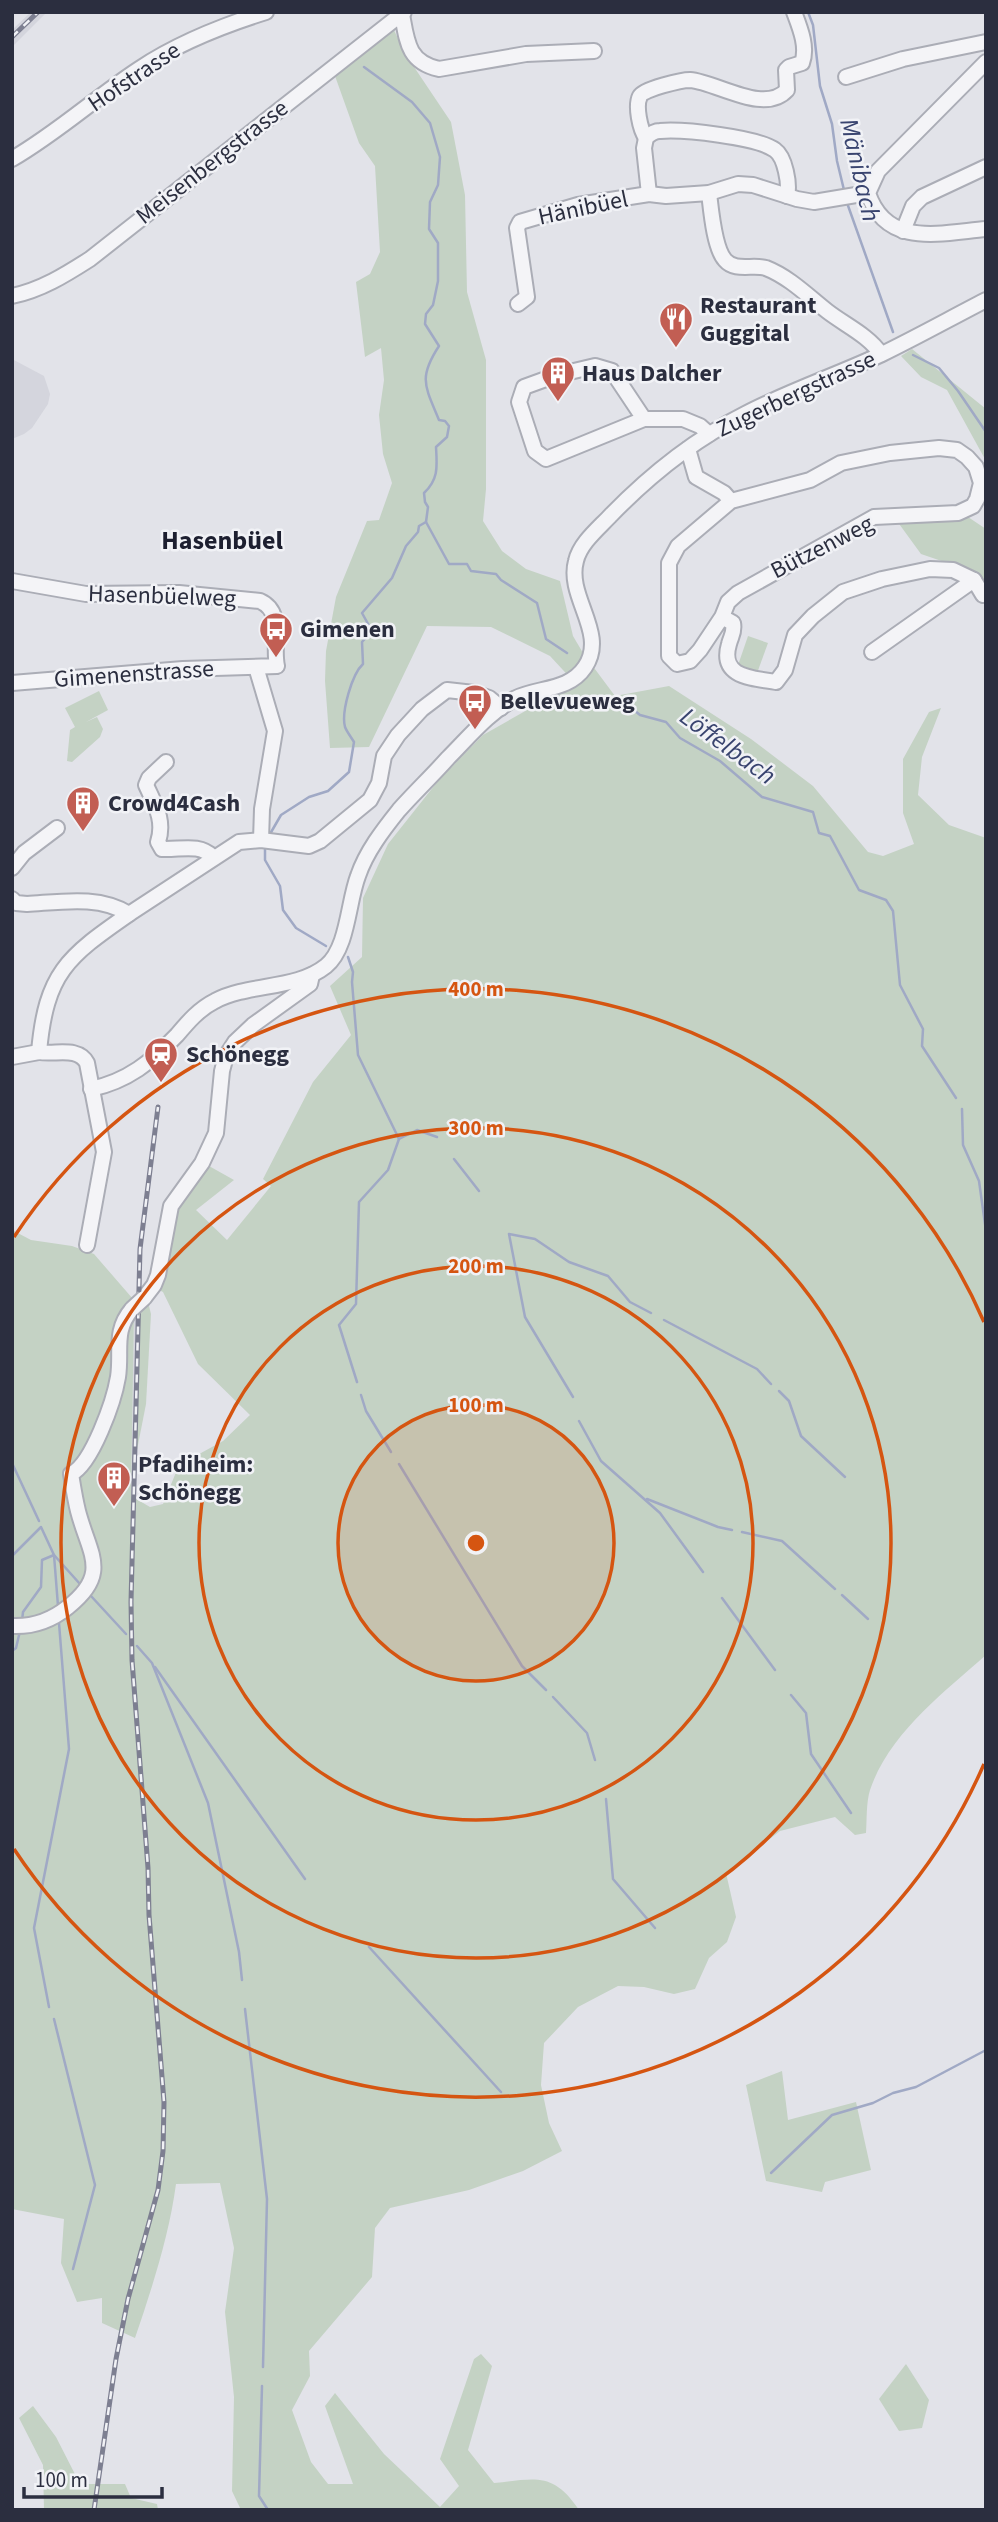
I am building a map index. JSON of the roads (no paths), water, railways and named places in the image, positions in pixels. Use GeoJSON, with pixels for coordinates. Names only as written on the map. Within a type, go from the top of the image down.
{"type":"FeatureCollection","features":[{"type":"Feature","properties":{"kind":"street","name":"Hofstrasse"},"geometry":{"type":"LineString","coordinates":[[12,159],[39,143],[152,61],[192,39],[265,12]]}},
{"type":"Feature","properties":{"kind":"street","name":"Hänibüel"},"geometry":{"type":"LineString","coordinates":[[649,194],[644,148],[646,138],[642,132],[638,98],[642,93],[653,89],[691,80],[765,100],[783,94],[787,90],[786,70],[789,66],[802,63],[804,58],[802,31],[794,12]]}},
{"type":"Feature","properties":{"kind":"street"},"geometry":{"type":"LineString","coordinates":[[403,13],[410,48],[416,58],[426,66],[439,69],[526,54],[594,51]]}},
{"type":"Feature","properties":{"kind":"street","name":"Meisenbergstrasse"},"geometry":{"type":"LineString","coordinates":[[12,296],[58,279],[90,259],[403,13]]}},
{"type":"Feature","properties":{"kind":"street"},"geometry":{"type":"LineString","coordinates":[[846,77],[903,60],[986,42]]}},
{"type":"Feature","properties":{"kind":"street"},"geometry":{"type":"LineString","coordinates":[[986,62],[878,171],[861,194],[882,219],[893,228],[903,231],[930,235],[986,229]]}},
{"type":"Feature","properties":{"kind":"street"},"geometry":{"type":"LineString","coordinates":[[646,138],[658,131],[702,132],[775,150],[782,160],[789,189],[788,196]]}},
{"type":"Feature","properties":{"kind":"street"},"geometry":{"type":"LineString","coordinates":[[903,231],[913,206],[922,197],[986,167]]}},
{"type":"Feature","properties":{"kind":"street","name":"Hänibüel"},"geometry":{"type":"LineString","coordinates":[[519,304],[527,297],[517,228],[520,222],[578,205],[649,194],[666,196],[709,193],[738,184],[753,185],[814,202],[861,194]]}},
{"type":"Feature","properties":{"kind":"street"},"geometry":{"type":"LineString","coordinates":[[709,193],[711,214],[725,261],[733,266],[763,267],[778,274],[871,341],[881,354]]}},
{"type":"Feature","properties":{"kind":"street","name":"Zugerbergstrasse"},"geometry":{"type":"LineString","coordinates":[[312,975],[335,957],[358,873],[370,851],[400,810],[500,708],[524,695],[564,685],[578,676],[586,666],[592,646],[588,621],[575,586],[574,574],[578,554],[622,504],[656,473],[709,434],[763,405],[910,340],[986,300]]}},
{"type":"Feature","properties":{"kind":"street"},"geometry":{"type":"LineString","coordinates":[[644,419],[612,371],[595,366],[557,375],[524,387],[519,402],[535,451],[546,459],[644,419],[683,419],[700,426],[709,434]]}},
{"type":"Feature","properties":{"kind":"street","name":"Bützenweg"},"geometry":{"type":"LineString","coordinates":[[722,617],[728,603],[738,593],[874,517],[958,513],[968,510],[977,499],[981,483],[976,467],[967,457],[957,450],[939,448],[890,453],[841,463],[810,480],[731,501]]}},
{"type":"Feature","properties":{"kind":"street"},"geometry":{"type":"LineString","coordinates":[[688,449],[696,477],[724,493],[731,501],[678,546],[669,563],[669,656],[677,664],[690,661],[722,617],[733,623],[734,631],[728,646],[727,659],[731,669],[740,675],[776,682],[785,670],[795,635],[813,616],[843,592],[882,579],[930,569],[953,570],[974,580],[983,594]]}},
{"type":"Feature","properties":{"kind":"street"},"geometry":{"type":"LineString","coordinates":[[873,652],[974,580]]}},
{"type":"Feature","properties":{"kind":"street","name":"Hasenbüelweg"},"geometry":{"type":"LineString","coordinates":[[12,581],[86,594],[179,593],[260,601],[275,615],[277,666],[256,667]]}},
{"type":"Feature","properties":{"kind":"street"},"geometry":{"type":"LineString","coordinates":[[256,667],[275,731],[262,808],[261,840]]}},
{"type":"Feature","properties":{"kind":"street","name":"Gimenenstrasse"},"geometry":{"type":"LineString","coordinates":[[12,683],[183,669],[256,667]]}},
{"type":"Feature","properties":{"kind":"street"},"geometry":{"type":"LineString","coordinates":[[39,1052],[49,993],[82,947],[239,842],[261,840],[309,846],[320,841],[370,800],[380,783],[384,756],[398,735],[422,709],[447,690],[474,693],[489,698],[500,708]]}},
{"type":"Feature","properties":{"kind":"street"},"geometry":{"type":"LineString","coordinates":[[166,762],[149,778],[146,785],[160,818],[162,828],[158,842],[163,849],[192,847],[206,850],[213,857]]}},
{"type":"Feature","properties":{"kind":"street"},"geometry":{"type":"LineString","coordinates":[[12,868],[24,853],[57,828]]}},
{"type":"Feature","properties":{"kind":"street"},"geometry":{"type":"LineString","coordinates":[[12,899],[16,903],[27,904],[100,902],[118,907],[129,914]]}},
{"type":"Feature","properties":{"kind":"street"},"geometry":{"type":"LineString","coordinates":[[12,1626],[40,1623],[59,1614],[79,1598],[89,1585],[94,1559],[78,1510],[71,1474],[80,1469],[107,1419],[118,1377],[120,1327],[154,1285],[171,1206],[202,1163],[216,1133],[226,1056],[253,1025],[310,984],[312,975],[218,999],[198,1012],[144,1067],[110,1085],[91,1089]]}},
{"type":"Feature","properties":{"kind":"street"},"geometry":{"type":"LineString","coordinates":[[12,1057],[39,1052],[75,1053],[83,1056],[87,1063],[104,1152],[87,1245]]}},
{"type":"Feature","properties":{"kind":"waterway","name":"Mänibach"},"geometry":{"type":"LineString","coordinates":[[808,12],[813,25],[820,86],[832,124],[844,190]]}},
{"type":"Feature","properties":{"kind":"waterway"},"geometry":{"type":"LineString","coordinates":[[364,67],[412,102],[430,123],[440,157],[438,185],[430,202],[429,229],[438,243],[438,281],[433,305],[426,314],[425,324],[439,346],[428,366],[426,382],[439,420],[445,421],[449,426],[447,437],[436,447],[435,477],[424,493],[428,507],[426,522],[449,564],[467,564],[471,571],[496,574],[537,603],[546,639],[567,653]]}},
{"type":"Feature","properties":{"kind":"waterway","name":"Mänibach"},"geometry":{"type":"LineString","coordinates":[[846,200],[893,332]]}},
{"type":"Feature","properties":{"kind":"waterway","name":"Mänibach"},"geometry":{"type":"LineString","coordinates":[[913,355],[939,368],[986,432]]}},
{"type":"Feature","properties":{"kind":"waterway"},"geometry":{"type":"LineString","coordinates":[[270,834],[281,815],[309,797],[328,791],[349,772],[354,742],[345,727],[346,703],[351,684],[363,664],[362,642],[372,631],[362,613],[392,578],[406,546],[418,532],[419,526],[426,522]]}},
{"type":"Feature","properties":{"kind":"waterway","name":"Löffelbach"},"geometry":{"type":"LineString","coordinates":[[627,698],[629,706],[640,715],[666,722],[680,738],[720,761],[762,797],[813,812],[819,833],[830,836],[859,890],[886,900],[893,911],[900,985],[923,1029],[922,1046],[956,1098]]}},
{"type":"Feature","properties":{"kind":"waterway"},"geometry":{"type":"LineString","coordinates":[[265,846],[265,860],[280,886],[283,910],[296,928],[326,946]]}},
{"type":"Feature","properties":{"kind":"waterway"},"geometry":{"type":"LineString","coordinates":[[348,957],[353,972],[358,1055],[399,1139],[417,1130],[437,1137]]}},
{"type":"Feature","properties":{"kind":"waterway","name":"Löffelbach"},"geometry":{"type":"LineString","coordinates":[[962,1109],[963,1145],[979,1181],[986,1231]]}},
{"type":"Feature","properties":{"kind":"waterway"},"geometry":{"type":"LineString","coordinates":[[357,1382],[339,1325],[356,1304],[359,1202],[388,1170],[399,1139]]}},
{"type":"Feature","properties":{"kind":"waterway"},"geometry":{"type":"LineString","coordinates":[[454,1159],[479,1191]]}},
{"type":"Feature","properties":{"kind":"waterway"},"geometry":{"type":"LineString","coordinates":[[573,1397],[525,1317],[509,1234],[535,1239],[569,1262],[608,1276],[630,1302],[651,1313]]}},
{"type":"Feature","properties":{"kind":"waterway"},"geometry":{"type":"LineString","coordinates":[[664,1320],[757,1369],[771,1384]]}},
{"type":"Feature","properties":{"kind":"waterway"},"geometry":{"type":"LineString","coordinates":[[779,1391],[789,1401],[801,1436],[845,1477]]}},
{"type":"Feature","properties":{"kind":"waterway"},"geometry":{"type":"LineString","coordinates":[[361,1395],[366,1411],[391,1452]]}},
{"type":"Feature","properties":{"kind":"waterway"},"geometry":{"type":"LineString","coordinates":[[579,1421],[601,1461],[660,1513],[703,1572]]}},
{"type":"Feature","properties":{"kind":"waterway"},"geometry":{"type":"LineString","coordinates":[[12,1463],[39,1521]]}},
{"type":"Feature","properties":{"kind":"waterway"},"geometry":{"type":"LineString","coordinates":[[399,1464],[522,1666],[546,1690]]}},
{"type":"Feature","properties":{"kind":"waterway"},"geometry":{"type":"LineString","coordinates":[[647,1499],[732,1530]]}},
{"type":"Feature","properties":{"kind":"waterway"},"geometry":{"type":"LineString","coordinates":[[12,1556],[41,1527],[54,1555],[80,1584]]}},
{"type":"Feature","properties":{"kind":"waterway"},"geometry":{"type":"LineString","coordinates":[[742,1532],[782,1541],[835,1589]]}},
{"type":"Feature","properties":{"kind":"waterway"},"geometry":{"type":"LineString","coordinates":[[22,1621],[23,1612],[41,1587],[42,1560],[54,1555],[58,1606]]}},
{"type":"Feature","properties":{"kind":"waterway"},"geometry":{"type":"LineString","coordinates":[[842,1595],[868,1619]]}},
{"type":"Feature","properties":{"kind":"waterway"},"geometry":{"type":"LineString","coordinates":[[91,1596],[126,1634]]}},
{"type":"Feature","properties":{"kind":"waterway"},"geometry":{"type":"LineString","coordinates":[[722,1598],[775,1670]]}},
{"type":"Feature","properties":{"kind":"waterway"},"geometry":{"type":"LineString","coordinates":[[49,2007],[34,1928],[69,1749],[59,1623]]}},
{"type":"Feature","properties":{"kind":"waterway"},"geometry":{"type":"LineString","coordinates":[[12,1651],[16,1648],[20,1631]]}},
{"type":"Feature","properties":{"kind":"waterway"},"geometry":{"type":"LineString","coordinates":[[137,1646],[152,1663],[208,1803],[239,1952],[242,1980]]}},
{"type":"Feature","properties":{"kind":"waterway"},"geometry":{"type":"LineString","coordinates":[[155,1667],[305,1879]]}},
{"type":"Feature","properties":{"kind":"waterway"},"geometry":{"type":"LineString","coordinates":[[791,1695],[806,1713],[811,1754],[851,1813]]}},
{"type":"Feature","properties":{"kind":"waterway"},"geometry":{"type":"LineString","coordinates":[[553,1697],[587,1733],[595,1760]]}},
{"type":"Feature","properties":{"kind":"waterway"},"geometry":{"type":"LineString","coordinates":[[606,1799],[613,1879],[655,1928]]}},
{"type":"Feature","properties":{"kind":"waterway"},"geometry":{"type":"LineString","coordinates":[[369,1947],[501,2092]]}},
{"type":"Feature","properties":{"kind":"waterway"},"geometry":{"type":"LineString","coordinates":[[245,2009],[267,2199],[263,2367]]}},
{"type":"Feature","properties":{"kind":"waterway"},"geometry":{"type":"LineString","coordinates":[[54,2019],[95,2185],[73,2269]]}},
{"type":"Feature","properties":{"kind":"waterway"},"geometry":{"type":"LineString","coordinates":[[771,2173],[832,2115],[916,2087],[986,2050]]}},
{"type":"Feature","properties":{"kind":"waterway"},"geometry":{"type":"LineString","coordinates":[[262,2386],[259,2496],[268,2510]]}},
{"type":"Feature","properties":{"kind":"railway"},"geometry":{"type":"LineString","coordinates":[[12,37],[38,12]]}},
{"type":"Feature","properties":{"kind":"railway"},"geometry":{"type":"LineString","coordinates":[[94,2510],[116,2359],[128,2299],[158,2190],[163,2151],[164,2102],[132,1660],[131,1602],[140,1249],[158,1107]]}},
{"type":"Feature","properties":{"kind":"place","name":"Restaurant Guggital"},"geometry":{"type":"Point","coordinates":[676,349]}},
{"type":"Feature","properties":{"kind":"place","name":"Haus Dalcher"},"geometry":{"type":"Point","coordinates":[558,403]}},
{"type":"Feature","properties":{"kind":"place","name":"Gimenen"},"geometry":{"type":"Point","coordinates":[276,659]}},
{"type":"Feature","properties":{"kind":"place","name":"Bellevueweg"},"geometry":{"type":"Point","coordinates":[475,731]}},
{"type":"Feature","properties":{"kind":"place","name":"Crowd4Cash"},"geometry":{"type":"Point","coordinates":[83,833]}},
{"type":"Feature","properties":{"kind":"place","name":"Schönegg"},"geometry":{"type":"Point","coordinates":[161,1084]}},
{"type":"Feature","properties":{"kind":"place","name":"Pfadiheim: Schönegg"},"geometry":{"type":"Point","coordinates":[114,1508]}},
{"type":"Feature","properties":{"kind":"district","name":"Hasenbüel"},"geometry":{"type":"Point","coordinates":[222,540]}}]}
